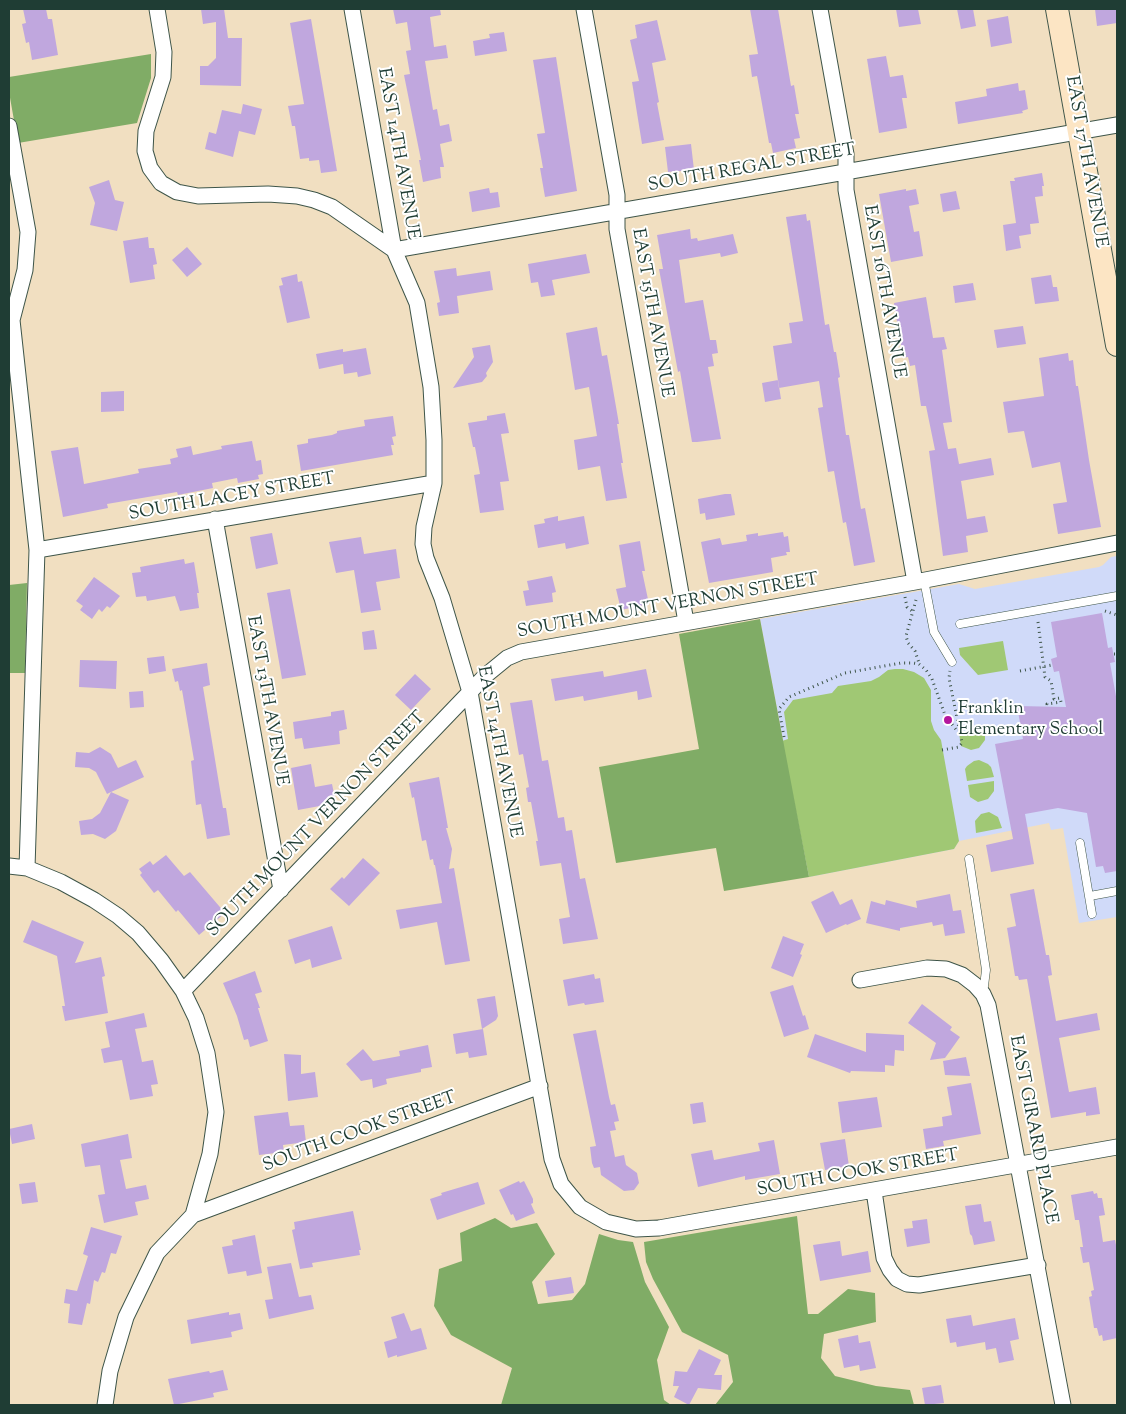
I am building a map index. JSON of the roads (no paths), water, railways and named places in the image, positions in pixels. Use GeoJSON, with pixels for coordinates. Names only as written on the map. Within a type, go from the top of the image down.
{"type":"FeatureCollection","features":[{"type":"Feature","properties":{"kind":"street"},"geometry":{"type":"LineString","coordinates":[[157,9],[164,52],[163,77],[146,131],[144,151],[150,168],[161,183],[177,192],[198,196],[268,194],[297,196],[314,200],[332,207],[394,250]]}},
{"type":"Feature","properties":{"kind":"street","name":"EAST 14TH AVENUE"},"geometry":{"type":"LineString","coordinates":[[352,9],[394,250],[421,316],[424,349],[431,387],[434,483],[424,527],[423,544],[426,558],[442,598],[470,692],[552,1159],[561,1184],[580,1207],[606,1222]]}},
{"type":"Feature","properties":{"kind":"street","name":"EAST 15TH AVENUE"},"geometry":{"type":"LineString","coordinates":[[584,9],[617,195],[618,239],[686,622]]}},
{"type":"Feature","properties":{"kind":"street","name":"EAST 16TH AVENUE"},"geometry":{"type":"LineString","coordinates":[[820,9],[846,154],[846,190],[919,585]]}},
{"type":"Feature","properties":{"kind":"street","name":"EAST 17TH AVENUE"},"geometry":{"type":"LineString","coordinates":[[1058,9],[1117,345]]}},
{"type":"Feature","properties":{"kind":"street","name":"SOUTH REGAL STREET"},"geometry":{"type":"LineString","coordinates":[[394,250],[1117,125]]}},
{"type":"Feature","properties":{"kind":"street"},"geometry":{"type":"LineString","coordinates":[[9,126],[28,232],[25,270],[10,321],[37,550],[27,868]]}},
{"type":"Feature","properties":{"kind":"street","name":"SOUTH LACEY STREET"},"geometry":{"type":"LineString","coordinates":[[37,550],[434,483]]}},
{"type":"Feature","properties":{"kind":"street","name":"EAST 13TH AVENUE"},"geometry":{"type":"LineString","coordinates":[[214,520],[281,890]]}},
{"type":"Feature","properties":{"kind":"street","name":"SOUTH MOUNT VERNON STREET"},"geometry":{"type":"LineString","coordinates":[[183,991],[495,666],[520,652],[686,622],[919,585],[1117,543]]}},
{"type":"Feature","properties":{"kind":"street"},"geometry":{"type":"LineString","coordinates":[[9,866],[27,868],[61,882],[94,900],[118,916],[138,933],[183,991],[196,1018],[207,1053],[213,1086],[216,1112],[210,1154],[193,1215],[157,1253],[126,1317],[110,1371],[106,1405]]}},
{"type":"Feature","properties":{"kind":"street","name":"EAST GIRARD PLACE"},"geometry":{"type":"LineString","coordinates":[[860,980],[927,968],[946,969],[962,975],[975,984],[983,994],[992,1019],[1063,1405]]}},
{"type":"Feature","properties":{"kind":"street","name":"SOUTH COOK STREET"},"geometry":{"type":"LineString","coordinates":[[193,1215],[540,1086]]}},
{"type":"Feature","properties":{"kind":"street","name":"SOUTH COOK STREET"},"geometry":{"type":"LineString","coordinates":[[606,1222],[636,1229],[659,1228],[1117,1148]]}},
{"type":"Feature","properties":{"kind":"street"},"geometry":{"type":"LineString","coordinates":[[874,1191],[884,1258],[897,1279],[907,1284],[918,1285],[1038,1265]]}},
{"type":"Feature","properties":{"kind":"lane"},"geometry":{"type":"LineString","coordinates":[[919,585],[934,632],[952,662]]}},
{"type":"Feature","properties":{"kind":"lane"},"geometry":{"type":"LineString","coordinates":[[960,624],[1117,596]]}},
{"type":"Feature","properties":{"kind":"lane"},"geometry":{"type":"LineString","coordinates":[[1080,843],[1092,914]]}},
{"type":"Feature","properties":{"kind":"lane"},"geometry":{"type":"LineString","coordinates":[[969,859],[986,970],[983,994]]}},
{"type":"Feature","properties":{"kind":"lane"},"geometry":{"type":"LineString","coordinates":[[1090,896],[1117,892]]}},
{"type":"Feature","properties":{"kind":"place","name":"Franklin Elementary School"},"geometry":{"type":"Point","coordinates":[948,720]}}]}
